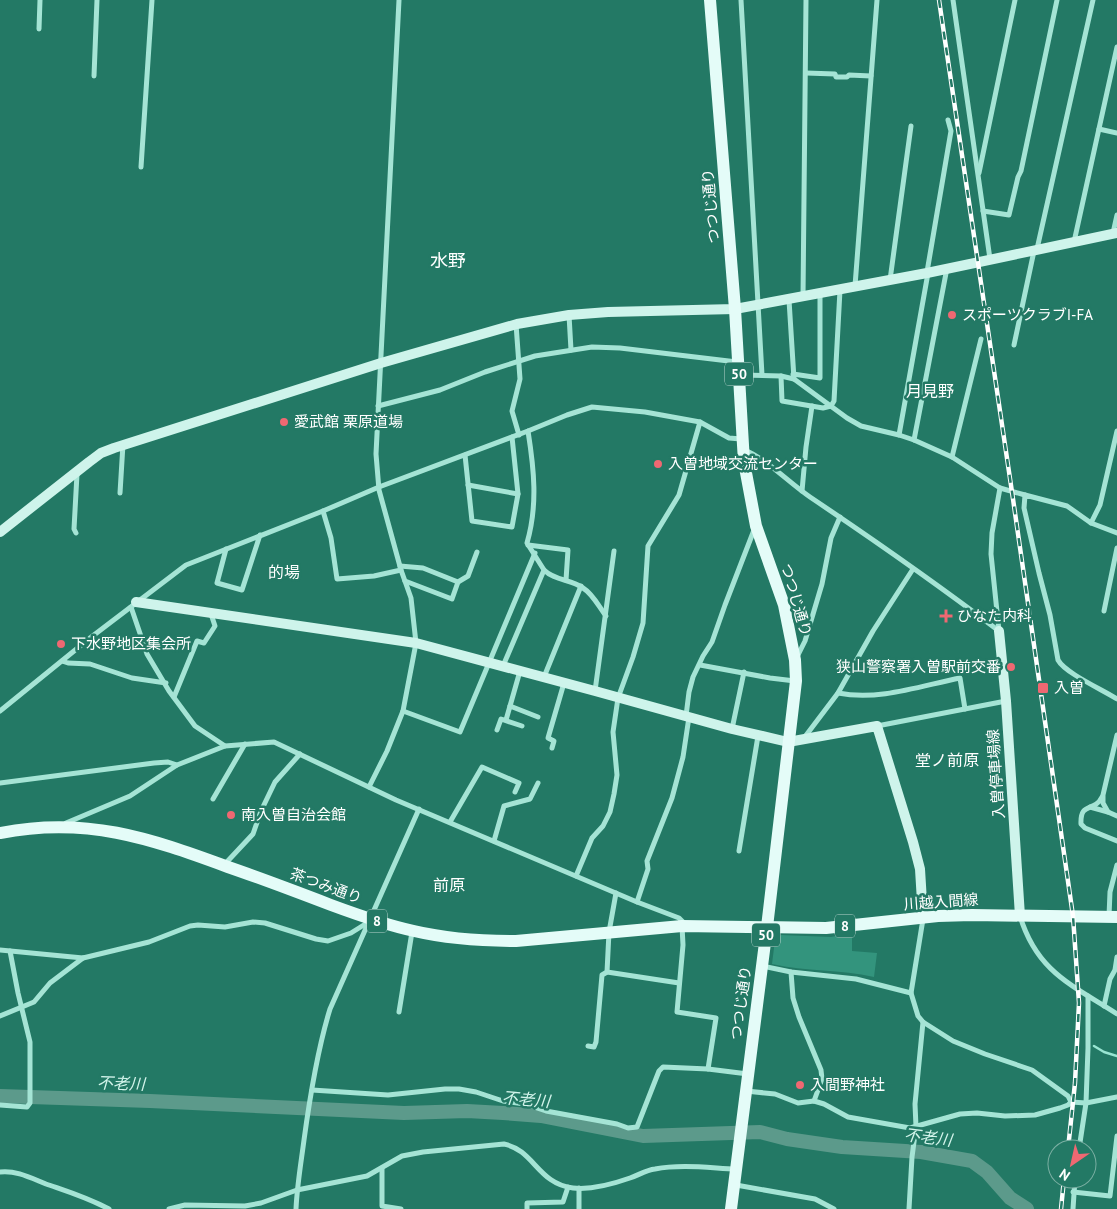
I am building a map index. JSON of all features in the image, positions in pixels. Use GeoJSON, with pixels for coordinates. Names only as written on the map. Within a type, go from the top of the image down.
{"type":"FeatureCollection","features":[{"type":"Feature","properties":{"kind":"main road","name":"つつじ通り"},"geometry":{"type":"LineString","coordinates":[[710,0],[735,309],[742,444],[756,526],[784,605],[795,660],[796,681],[768,927],[731,1209]]}},
{"type":"Feature","properties":{"kind":"main road","name":"茶つみ通り"},"geometry":{"type":"LineString","coordinates":[[0,833],[24,828],[59,827],[83,828],[131,835],[153,840],[224,865],[369,921],[412,931],[489,941],[516,941],[684,926],[768,927]]}},
{"type":"Feature","properties":{"kind":"main road","name":"川越入間線"},"geometry":{"type":"LineString","coordinates":[[768,927],[826,928],[972,914],[1113,917]]}},
{"type":"Feature","properties":{"kind":"street"},"geometry":{"type":"LineString","coordinates":[[39,29],[40,0]]}},
{"type":"Feature","properties":{"kind":"street"},"geometry":{"type":"LineString","coordinates":[[94,76],[96,0]]}},
{"type":"Feature","properties":{"kind":"street"},"geometry":{"type":"LineString","coordinates":[[141,166],[152,0]]}},
{"type":"Feature","properties":{"kind":"street"},"geometry":{"type":"LineString","coordinates":[[369,787],[403,711],[416,644],[411,598],[400,568],[379,487],[376,454],[398,0]]}},
{"type":"Feature","properties":{"kind":"street"},"geometry":{"type":"LineString","coordinates":[[741,0],[762,375]]}},
{"type":"Feature","properties":{"kind":"street"},"geometry":{"type":"LineString","coordinates":[[803,297],[806,0]]}},
{"type":"Feature","properties":{"kind":"street"},"geometry":{"type":"LineString","coordinates":[[854,287],[877,0]]}},
{"type":"Feature","properties":{"kind":"street"},"geometry":{"type":"LineString","coordinates":[[953,0],[990,260]]}},
{"type":"Feature","properties":{"kind":"street"},"geometry":{"type":"LineString","coordinates":[[978,176],[1015,0]]}},
{"type":"Feature","properties":{"kind":"street"},"geometry":{"type":"LineString","coordinates":[[983,211],[1009,215],[1021,171],[1056,0]]}},
{"type":"Feature","properties":{"kind":"street"},"geometry":{"type":"LineString","coordinates":[[1014,346],[1093,0]]}},
{"type":"Feature","properties":{"kind":"street"},"geometry":{"type":"LineString","coordinates":[[1074,242],[1117,47]]}},
{"type":"Feature","properties":{"kind":"street"},"geometry":{"type":"LineString","coordinates":[[806,73],[835,74],[836,77],[847,77],[848,74],[871,76]]}},
{"type":"Feature","properties":{"kind":"street"},"geometry":{"type":"LineString","coordinates":[[899,434],[951,131],[948,120]]}},
{"type":"Feature","properties":{"kind":"street"},"geometry":{"type":"LineString","coordinates":[[890,280],[911,126]]}},
{"type":"Feature","properties":{"kind":"street"},"geometry":{"type":"LineString","coordinates":[[1099,128],[1117,132]]}},
{"type":"Feature","properties":{"kind":"street"},"geometry":{"type":"LineString","coordinates":[[0,532],[102,453],[123,444],[381,363],[516,324],[569,315],[608,312],[735,309],[759,306],[1115,233],[1117,215]]}},
{"type":"Feature","properties":{"kind":"street"},"geometry":{"type":"LineString","coordinates":[[914,440],[947,268]]}},
{"type":"Feature","properties":{"kind":"street"},"geometry":{"type":"LineString","coordinates":[[781,376],[782,401],[823,408],[831,406],[834,401],[840,290]]}},
{"type":"Feature","properties":{"kind":"street"},"geometry":{"type":"LineString","coordinates":[[739,375],[820,378],[820,294]]}},
{"type":"Feature","properties":{"kind":"street"},"geometry":{"type":"LineString","coordinates":[[789,300],[794,377],[831,406],[861,426],[899,434],[952,457],[1000,488],[1067,506],[1091,523],[1117,533]]}},
{"type":"Feature","properties":{"kind":"street"},"geometry":{"type":"LineString","coordinates":[[569,315],[571,350]]}},
{"type":"Feature","properties":{"kind":"street"},"geometry":{"type":"LineString","coordinates":[[516,324],[520,379],[512,411],[519,435]]}},
{"type":"Feature","properties":{"kind":"street"},"geometry":{"type":"LineString","coordinates":[[952,457],[980,339]]}},
{"type":"Feature","properties":{"kind":"street"},"geometry":{"type":"LineString","coordinates":[[378,406],[440,390],[518,361],[571,350],[596,347],[620,348],[738,362]]}},
{"type":"Feature","properties":{"kind":"street"},"geometry":{"type":"LineString","coordinates":[[802,491],[812,406]]}},
{"type":"Feature","properties":{"kind":"street"},"geometry":{"type":"LineString","coordinates":[[0,711],[62,660],[186,564],[323,511],[379,487],[592,407],[645,412],[700,422],[742,444],[802,491],[914,568],[999,631]]}},
{"type":"Feature","properties":{"kind":"street"},"geometry":{"type":"LineString","coordinates":[[576,876],[592,838],[603,826],[610,812],[614,794],[616,775],[613,732],[618,698],[643,623],[648,546],[679,495],[700,422]]}},
{"type":"Feature","properties":{"kind":"street"},"geometry":{"type":"LineString","coordinates":[[528,431],[535,487],[533,518],[527,542],[528,545],[535,553],[544,570],[553,578],[566,580],[581,586],[588,592],[606,616]]}},
{"type":"Feature","properties":{"kind":"street"},"geometry":{"type":"LineString","coordinates":[[1091,523],[1100,505],[1117,431]]}},
{"type":"Feature","properties":{"kind":"street"},"geometry":{"type":"LineString","coordinates":[[465,454],[472,521],[512,528],[518,494],[512,437]]}},
{"type":"Feature","properties":{"kind":"street"},"geometry":{"type":"LineString","coordinates":[[120,493],[123,444]]}},
{"type":"Feature","properties":{"kind":"street"},"geometry":{"type":"LineString","coordinates":[[76,533],[74,529],[77,472]]}},
{"type":"Feature","properties":{"kind":"street"},"geometry":{"type":"LineString","coordinates":[[468,485],[518,494]]}},
{"type":"Feature","properties":{"kind":"street"},"geometry":{"type":"LineString","coordinates":[[999,631],[991,554],[992,533],[1000,488]]}},
{"type":"Feature","properties":{"kind":"street"},"geometry":{"type":"LineString","coordinates":[[1025,495],[1024,508],[1038,573],[1050,615],[1058,660],[1060,664],[1069,670],[1117,698]]}},
{"type":"Feature","properties":{"kind":"street"},"geometry":{"type":"LineString","coordinates":[[323,511],[331,538],[336,579],[374,576],[400,568],[423,568],[458,582]]}},
{"type":"Feature","properties":{"kind":"street"},"geometry":{"type":"LineString","coordinates":[[795,660],[805,641],[822,584],[830,538],[840,517]]}},
{"type":"Feature","properties":{"kind":"street"},"geometry":{"type":"LineString","coordinates":[[637,902],[648,869],[647,861],[672,798],[683,757],[691,684],[703,656],[712,642],[724,605],[756,526]]}},
{"type":"Feature","properties":{"kind":"street"},"geometry":{"type":"LineString","coordinates":[[226,549],[217,583],[242,590],[260,535]]}},
{"type":"Feature","properties":{"kind":"street"},"geometry":{"type":"LineString","coordinates":[[528,545],[568,550],[566,580]]}},
{"type":"Feature","properties":{"kind":"street"},"geometry":{"type":"LineString","coordinates":[[1104,611],[1117,548]]}},
{"type":"Feature","properties":{"kind":"street"},"geometry":{"type":"LineString","coordinates":[[596,691],[614,551]]}},
{"type":"Feature","properties":{"kind":"street"},"geometry":{"type":"LineString","coordinates":[[405,581],[452,599],[458,582],[468,576],[477,552]]}},
{"type":"Feature","properties":{"kind":"street"},"geometry":{"type":"LineString","coordinates":[[403,711],[460,732],[535,553]]}},
{"type":"Feature","properties":{"kind":"street"},"geometry":{"type":"LineString","coordinates":[[803,740],[838,693],[873,631],[914,568]]}},
{"type":"Feature","properties":{"kind":"street"},"geometry":{"type":"LineString","coordinates":[[503,666],[544,570]]}},
{"type":"Feature","properties":{"kind":"street"},"geometry":{"type":"LineString","coordinates":[[544,677],[581,586]]}},
{"type":"Feature","properties":{"kind":"street"},"geometry":{"type":"LineString","coordinates":[[133,604],[416,644],[490,662],[732,730],[788,742],[1006,701]]}},
{"type":"Feature","properties":{"kind":"street"},"geometry":{"type":"LineString","coordinates":[[133,604],[147,654],[174,697],[195,726],[225,746]]}},
{"type":"Feature","properties":{"kind":"street"},"geometry":{"type":"LineString","coordinates":[[174,697],[197,641],[204,643],[215,626],[211,614]]}},
{"type":"Feature","properties":{"kind":"street","name":"入曽停車場線"},"geometry":{"type":"LineString","coordinates":[[999,631],[1006,701],[1020,916]]}},
{"type":"Feature","properties":{"kind":"street"},"geometry":{"type":"LineString","coordinates":[[62,660],[68,663],[90,664],[132,678],[166,683]]}},
{"type":"Feature","properties":{"kind":"street"},"geometry":{"type":"LineString","coordinates":[[700,665],[796,681]]}},
{"type":"Feature","properties":{"kind":"street"},"geometry":{"type":"LineString","coordinates":[[506,720],[520,671]]}},
{"type":"Feature","properties":{"kind":"street"},"geometry":{"type":"LineString","coordinates":[[732,730],[744,672]]}},
{"type":"Feature","properties":{"kind":"street"},"geometry":{"type":"LineString","coordinates":[[838,693],[877,696],[960,678],[965,709]]}},
{"type":"Feature","properties":{"kind":"street"},"geometry":{"type":"LineString","coordinates":[[552,748],[554,741],[548,738],[564,683]]}},
{"type":"Feature","properties":{"kind":"street"},"geometry":{"type":"LineString","coordinates":[[510,706],[538,717]]}},
{"type":"Feature","properties":{"kind":"street"},"geometry":{"type":"LineString","coordinates":[[497,730],[501,719],[522,726]]}},
{"type":"Feature","properties":{"kind":"street"},"geometry":{"type":"LineString","coordinates":[[877,726],[920,869],[923,918],[910,993],[918,1016],[923,1022],[953,1041],[1032,1070],[1068,1096],[1071,1102]]}},
{"type":"Feature","properties":{"kind":"street"},"geometry":{"type":"LineString","coordinates":[[1108,812],[1103,802],[1103,795],[1117,735]]}},
{"type":"Feature","properties":{"kind":"street"},"geometry":{"type":"LineString","coordinates":[[739,851],[758,736]]}},
{"type":"Feature","properties":{"kind":"street"},"geometry":{"type":"LineString","coordinates":[[59,827],[130,796],[176,766],[225,746],[274,742],[419,809],[679,918],[684,926],[677,1012],[716,1018],[708,1069]]}},
{"type":"Feature","properties":{"kind":"street"},"geometry":{"type":"LineString","coordinates":[[213,799],[245,744]]}},
{"type":"Feature","properties":{"kind":"street"},"geometry":{"type":"LineString","coordinates":[[224,865],[252,834],[275,782],[300,754]]}},
{"type":"Feature","properties":{"kind":"street"},"geometry":{"type":"LineString","coordinates":[[0,783],[148,763],[168,762],[176,766]]}},
{"type":"Feature","properties":{"kind":"street"},"geometry":{"type":"LineString","coordinates":[[450,822],[482,767],[519,783],[515,792]]}},
{"type":"Feature","properties":{"kind":"street"},"geometry":{"type":"LineString","coordinates":[[494,841],[504,806],[530,799],[538,782]]}},
{"type":"Feature","properties":{"kind":"street"},"geometry":{"type":"LineString","coordinates":[[1103,795],[1096,804],[1081,813],[1082,824],[1085,828],[1117,841]]}},
{"type":"Feature","properties":{"kind":"street"},"geometry":{"type":"LineString","coordinates":[[1090,807],[1117,816]]}},
{"type":"Feature","properties":{"kind":"street"},"geometry":{"type":"LineString","coordinates":[[296,1209],[310,1099],[330,1009],[419,809]]}},
{"type":"Feature","properties":{"kind":"street"},"geometry":{"type":"LineString","coordinates":[[1113,917],[1110,892],[1117,864]]}},
{"type":"Feature","properties":{"kind":"street"},"geometry":{"type":"LineString","coordinates":[[588,1046],[594,1047],[596,1042],[602,975],[606,972],[609,932],[616,893]]}},
{"type":"Feature","properties":{"kind":"street"},"geometry":{"type":"LineString","coordinates":[[1020,916],[1032,946],[1042,962],[1064,980],[1117,1014]]}},
{"type":"Feature","properties":{"kind":"street"},"geometry":{"type":"LineString","coordinates":[[0,949],[83,958],[149,942],[190,926],[225,928],[241,923],[266,923],[328,941],[351,932],[369,921]]}},
{"type":"Feature","properties":{"kind":"street"},"geometry":{"type":"LineString","coordinates":[[399,1012],[412,931]]}},
{"type":"Feature","properties":{"kind":"street"},"geometry":{"type":"LineString","coordinates":[[0,1105],[27,1107],[30,1103],[30,1042],[10,951]]}},
{"type":"Feature","properties":{"kind":"street"},"geometry":{"type":"LineString","coordinates":[[1104,1006],[1110,979],[1115,976],[1117,957]]}},
{"type":"Feature","properties":{"kind":"street"},"geometry":{"type":"LineString","coordinates":[[0,1016],[34,1002],[50,982],[83,958]]}},
{"type":"Feature","properties":{"kind":"street"},"geometry":{"type":"LineString","coordinates":[[762,966],[790,972],[856,979],[910,993]]}},
{"type":"Feature","properties":{"kind":"street"},"geometry":{"type":"LineString","coordinates":[[606,972],[679,983]]}},
{"type":"Feature","properties":{"kind":"street"},"geometry":{"type":"LineString","coordinates":[[790,972],[793,998],[799,1018],[821,1070],[822,1079],[814,1101]]}},
{"type":"Feature","properties":{"kind":"street"},"geometry":{"type":"LineString","coordinates":[[1081,1139],[1086,1103],[1088,996]]}},
{"type":"Feature","properties":{"kind":"street"},"geometry":{"type":"LineString","coordinates":[[910,1209],[913,1142],[916,1127],[914,1104],[923,1022]]}},
{"type":"Feature","properties":{"kind":"street"},"geometry":{"type":"LineString","coordinates":[[312,1090],[388,1096],[445,1089],[476,1092],[502,1101],[525,1104],[546,1111],[618,1124],[628,1128],[637,1127],[659,1071],[663,1068],[708,1069],[748,1074]]}},
{"type":"Feature","properties":{"kind":"street"},"geometry":{"type":"LineString","coordinates":[[746,1091],[775,1094],[798,1103],[814,1101],[824,1104],[848,1118],[910,1128],[960,1114],[977,1113],[1005,1116],[1035,1114],[1060,1108],[1071,1102],[1086,1103],[1117,1097]]}},
{"type":"Feature","properties":{"kind":"street"},"geometry":{"type":"LineString","coordinates":[[1074,1192],[1110,1196],[1117,1136]]}},
{"type":"Feature","properties":{"kind":"street"},"geometry":{"type":"LineString","coordinates":[[169,1209],[185,1205],[245,1206],[297,1190],[367,1176],[402,1156],[423,1152],[504,1144],[520,1149],[548,1178],[568,1187],[579,1188],[618,1182],[658,1168],[685,1167],[736,1170]]}},
{"type":"Feature","properties":{"kind":"street"},"geometry":{"type":"LineString","coordinates":[[382,1168],[382,1206],[401,1209]]}},
{"type":"Feature","properties":{"kind":"street"},"geometry":{"type":"LineString","coordinates":[[0,1172],[8,1171],[20,1174],[75,1192],[109,1209]]}},
{"type":"Feature","properties":{"kind":"street"},"geometry":{"type":"LineString","coordinates":[[734,1185],[815,1199],[834,1209]]}},
{"type":"Feature","properties":{"kind":"street"},"geometry":{"type":"LineString","coordinates":[[526,1209],[526,1203],[563,1202],[568,1187]]}},
{"type":"Feature","properties":{"kind":"street"},"geometry":{"type":"LineString","coordinates":[[579,1188],[579,1209]]}},
{"type":"Feature","properties":{"kind":"street"},"geometry":{"type":"LineString","coordinates":[[1073,1209],[1074,1189]]}},
{"type":"Feature","properties":{"kind":"green space"},"geometry":{"type":"Polygon","coordinates":[[[852,933],[852,951],[877,953],[874,977],[772,964],[775,940],[781,935],[831,937],[852,933]]]}},
{"type":"Feature","properties":{"kind":"waterway"},"geometry":{"type":"LineString","coordinates":[[1094,1046],[1104,1052],[1117,1056]]}},
{"type":"Feature","properties":{"kind":"waterway","name":"不老川"},"geometry":{"type":"LineString","coordinates":[[0,1096],[404,1113],[467,1111],[503,1113],[541,1116],[643,1136],[760,1132],[787,1139],[842,1147],[921,1152],[972,1161],[987,1172],[1010,1198],[1027,1209]]}},
{"type":"Feature","properties":{"kind":"railway"},"geometry":{"type":"LineString","coordinates":[[939,0],[1073,916],[1079,1003],[1075,1083],[1069,1139]]}},
{"type":"Feature","properties":{"kind":"railway"},"geometry":{"type":"LineString","coordinates":[[1061,1209],[1063,1189]]}},
{"type":"Feature","properties":{"kind":"place","name":"スポーツクラブI-FA"},"geometry":{"type":"Point","coordinates":[952,315]}},
{"type":"Feature","properties":{"kind":"place","name":"愛武館 栗原道場"},"geometry":{"type":"Point","coordinates":[284,422]}},
{"type":"Feature","properties":{"kind":"place","name":"入曽地域交流センター"},"geometry":{"type":"Point","coordinates":[658,464]}},
{"type":"Feature","properties":{"kind":"place","name":"ひなた内科"},"geometry":{"type":"Point","coordinates":[946,616]}},
{"type":"Feature","properties":{"kind":"place","name":"下水野地区集会所"},"geometry":{"type":"Point","coordinates":[61,644]}},
{"type":"Feature","properties":{"kind":"place","name":"狭山警察署入曽駅前交番"},"geometry":{"type":"Point","coordinates":[1011,667]}},
{"type":"Feature","properties":{"kind":"place","name":"入曽"},"geometry":{"type":"Point","coordinates":[1043,688]}},
{"type":"Feature","properties":{"kind":"place","name":"南入曽自治会館"},"geometry":{"type":"Point","coordinates":[231,815]}},
{"type":"Feature","properties":{"kind":"place","name":"入間野神社"},"geometry":{"type":"Point","coordinates":[800,1085]}},
{"type":"Feature","properties":{"kind":"district","name":"水野"},"geometry":{"type":"Point","coordinates":[448,261]}},
{"type":"Feature","properties":{"kind":"district","name":"月見野"},"geometry":{"type":"Point","coordinates":[930,391]}},
{"type":"Feature","properties":{"kind":"district","name":"的場"},"geometry":{"type":"Point","coordinates":[284,572]}},
{"type":"Feature","properties":{"kind":"district","name":"堂ノ前原"},"geometry":{"type":"Point","coordinates":[947,760]}},
{"type":"Feature","properties":{"kind":"district","name":"前原"},"geometry":{"type":"Point","coordinates":[449,885]}}]}
